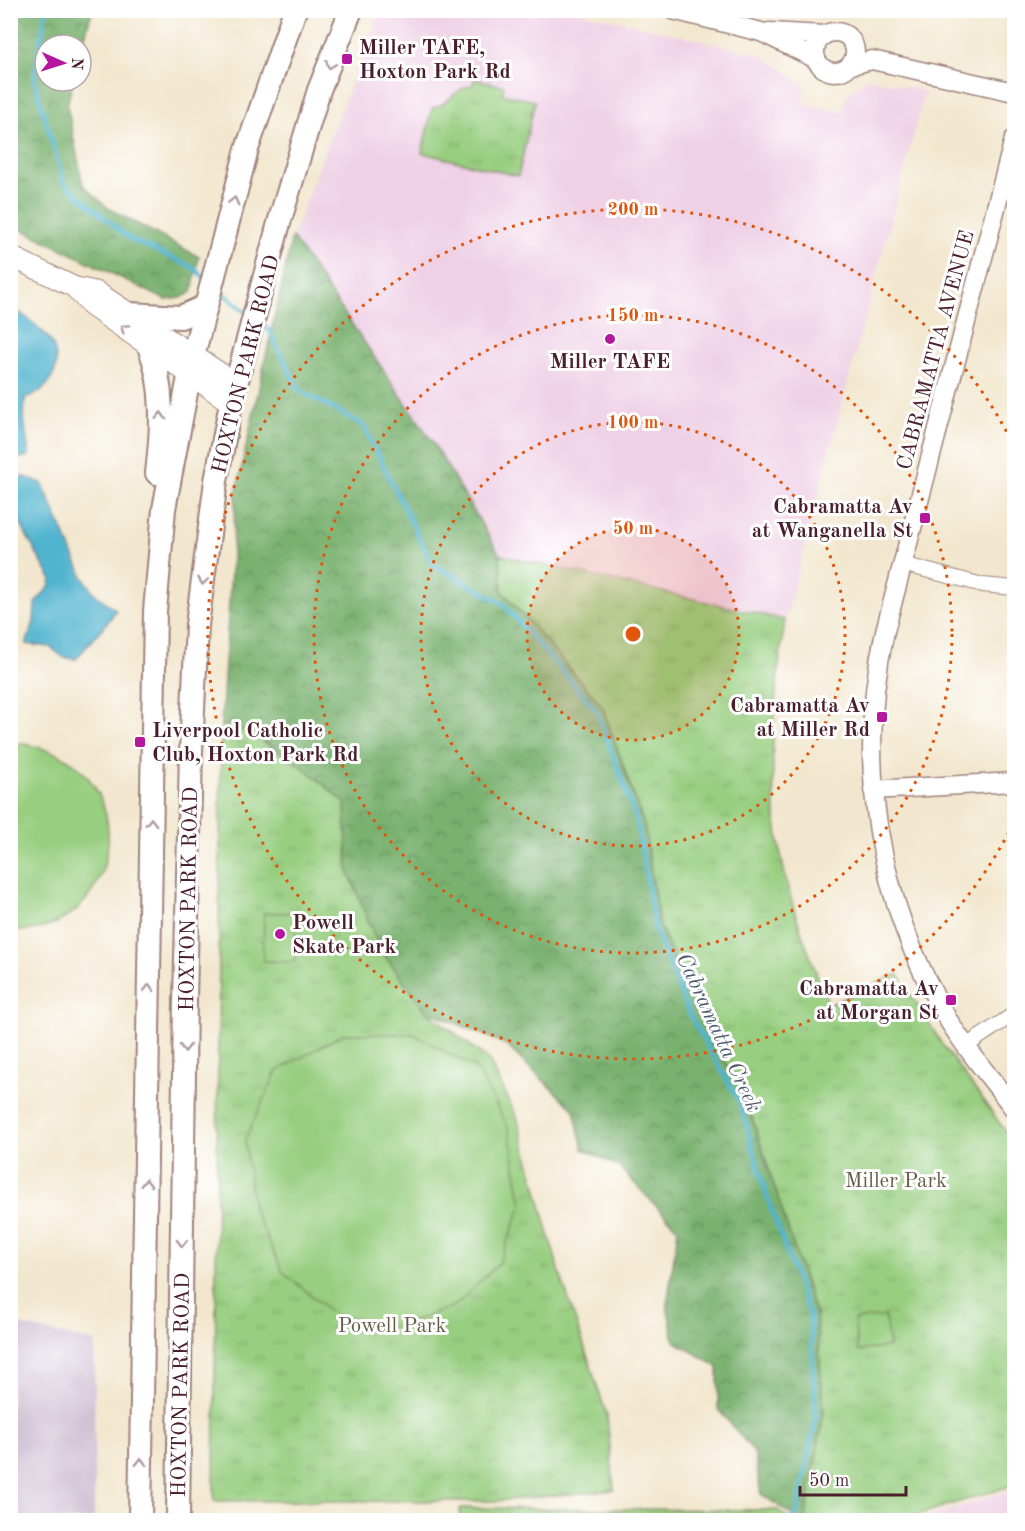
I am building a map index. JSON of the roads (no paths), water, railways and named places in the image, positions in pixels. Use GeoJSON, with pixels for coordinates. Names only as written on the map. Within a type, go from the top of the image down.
{"type":"FeatureCollection","features":[{"type":"Feature","properties":{"kind":"main road","name":"HOXTON PARK ROAD"},"geometry":{"type":"LineString","coordinates":[[141,1521],[157,579],[164,509],[202,310],[220,258],[246,149],[295,10]]}},
{"type":"Feature","properties":{"kind":"main road","name":"HOXTON PARK ROAD"},"geometry":{"type":"LineString","coordinates":[[178,1521],[191,752],[197,625],[216,481],[244,354],[319,90],[351,10]]}},
{"type":"Feature","properties":{"kind":"main road"},"geometry":{"type":"LineString","coordinates":[[10,256],[74,286],[97,292],[130,314],[191,364],[234,394]]}},
{"type":"Feature","properties":{"kind":"main road"},"geometry":{"type":"LineString","coordinates":[[74,286],[91,306],[149,346],[191,364]]}},
{"type":"Feature","properties":{"kind":"main road"},"geometry":{"type":"LineString","coordinates":[[130,314],[181,317],[202,310]]}},
{"type":"Feature","properties":{"kind":"main road"},"geometry":{"type":"LineString","coordinates":[[149,346],[156,364],[161,399],[154,500],[157,579]]}},
{"type":"Feature","properties":{"kind":"street"},"geometry":{"type":"LineString","coordinates":[[674,10],[761,32],[824,35]]}},
{"type":"Feature","properties":{"kind":"street"},"geometry":{"type":"LineString","coordinates":[[816,59],[817,44],[824,35],[830,31],[842,32],[855,46],[855,56],[851,65]]}},
{"type":"Feature","properties":{"kind":"street"},"geometry":{"type":"LineString","coordinates":[[761,32],[816,59],[824,69],[834,72],[863,60],[896,64],[1014,92]]}},
{"type":"Feature","properties":{"kind":"street"},"geometry":{"type":"LineString","coordinates":[[855,46],[896,64]]}},
{"type":"Feature","properties":{"kind":"street","name":"CABRAMATTA AVENUE"},"geometry":{"type":"LineString","coordinates":[[1014,139],[882,641],[874,687],[871,750],[879,838],[897,913],[923,973],[947,1019],[1014,1109]]}},
{"type":"Feature","properties":{"kind":"street"},"geometry":{"type":"LineString","coordinates":[[902,564],[982,585],[1014,588]]}},
{"type":"Feature","properties":{"kind":"street"},"geometry":{"type":"LineString","coordinates":[[873,790],[1014,782]]}},
{"type":"Feature","properties":{"kind":"street"},"geometry":{"type":"LineString","coordinates":[[966,1046],[1014,1014]]}},
{"type":"Feature","properties":{"kind":"water"},"geometry":{"type":"Polygon","coordinates":[[[11,306],[47,336],[56,359],[53,376],[48,383],[42,390],[25,398],[24,419],[29,456],[13,459],[11,306]]]}},
{"type":"Feature","properties":{"kind":"water"},"geometry":{"type":"Polygon","coordinates":[[[22,476],[42,483],[83,577],[95,594],[116,610],[76,659],[63,657],[50,647],[26,644],[34,622],[35,603],[50,586],[51,579],[20,522],[11,499],[12,485],[22,476]]]}},
{"type":"Feature","properties":{"kind":"waterway","name":"Cabramatta Creek"},"geometry":{"type":"LineString","coordinates":[[46,10],[34,79],[64,183],[130,239],[194,268],[206,279]]}},
{"type":"Feature","properties":{"kind":"waterway","name":"Cabramatta Creek"},"geometry":{"type":"LineString","coordinates":[[217,288],[248,314]]}},
{"type":"Feature","properties":{"kind":"waterway","name":"Cabramatta Creek"},"geometry":{"type":"LineString","coordinates":[[259,322],[269,330],[299,390],[363,425],[432,564],[502,603],[597,711],[637,822],[655,929],[689,1014],[740,1103],[767,1197],[810,1317],[816,1417],[797,1513],[790,1520]]}},
{"type":"Feature","properties":{"kind":"place","name":"Miller TAFE, Hoxton Park Rd"},"geometry":{"type":"Point","coordinates":[347,59]}},
{"type":"Feature","properties":{"kind":"place","name":"Miller TAFE"},"geometry":{"type":"Point","coordinates":[610,339]}},
{"type":"Feature","properties":{"kind":"place","name":"Cabramatta Av at Wanganella St"},"geometry":{"type":"Point","coordinates":[925,518]}},
{"type":"Feature","properties":{"kind":"place","name":"Cabramatta Av at Miller Rd"},"geometry":{"type":"Point","coordinates":[882,717]}},
{"type":"Feature","properties":{"kind":"place","name":"Liverpool Catholic Club, Hoxton Park Rd"},"geometry":{"type":"Point","coordinates":[140,742]}},
{"type":"Feature","properties":{"kind":"place","name":"Powell Skate Park"},"geometry":{"type":"Point","coordinates":[280,934]}},
{"type":"Feature","properties":{"kind":"place","name":"Cabramatta Av at Morgan St"},"geometry":{"type":"Point","coordinates":[951,1000]}},
{"type":"Feature","properties":{"kind":"park label","name":"Miller Park"},"geometry":{"type":"Point","coordinates":[896,1180]}},
{"type":"Feature","properties":{"kind":"park label","name":"Powell Park"},"geometry":{"type":"Point","coordinates":[392,1325]}}]}
